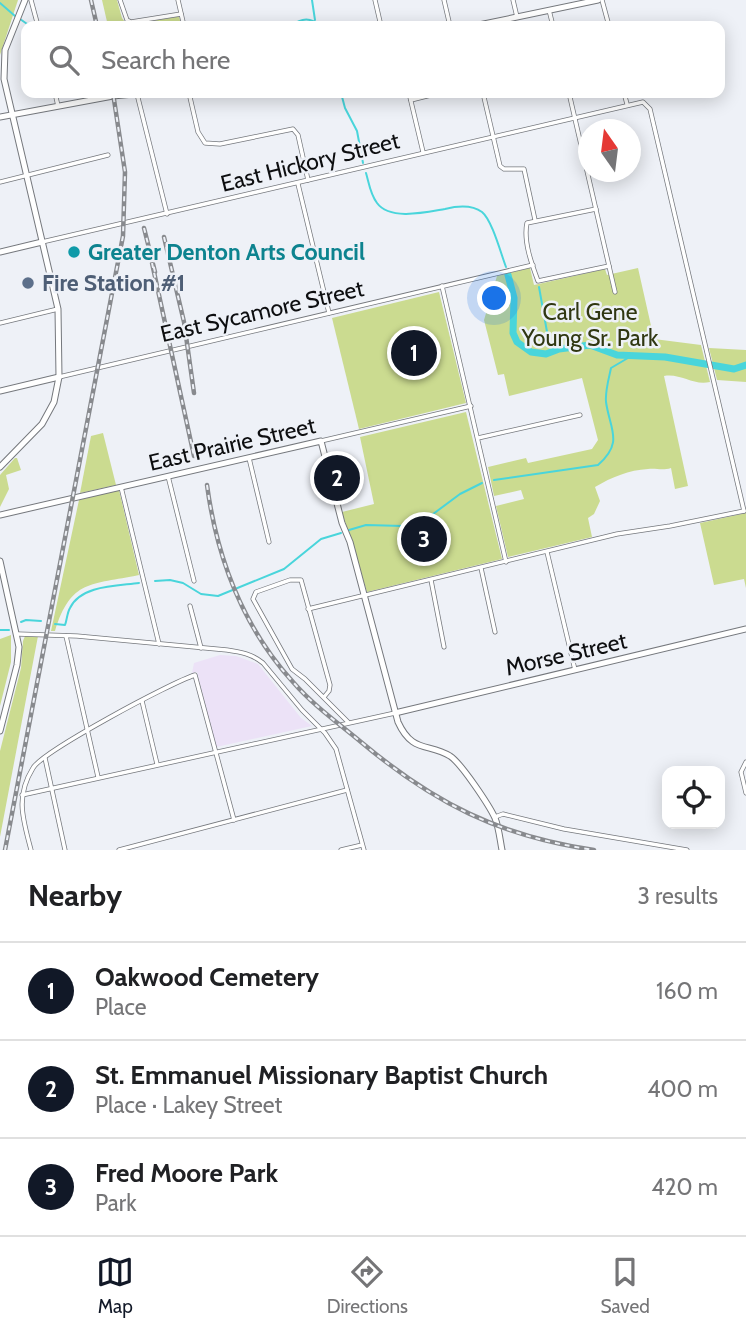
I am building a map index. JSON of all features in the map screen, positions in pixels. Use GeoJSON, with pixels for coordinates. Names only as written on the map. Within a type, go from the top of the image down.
{"type":"FeatureCollection","features":[{"type":"Feature","properties":{"kind":"street"},"geometry":{"type":"LineString","coordinates":[[0,467],[42,424],[54,401],[59,377],[58,309],[10,115],[3,64],[5,50],[23,0]]}},
{"type":"Feature","properties":{"kind":"street"},"geometry":{"type":"LineString","coordinates":[[32,0],[37,21]]}},
{"type":"Feature","properties":{"kind":"street"},"geometry":{"type":"LineString","coordinates":[[120,0],[129,21]]}},
{"type":"Feature","properties":{"kind":"street"},"geometry":{"type":"LineString","coordinates":[[178,0],[183,21]]}},
{"type":"Feature","properties":{"kind":"street"},"geometry":{"type":"LineString","coordinates":[[375,0],[380,21]]}},
{"type":"Feature","properties":{"kind":"street"},"geometry":{"type":"LineString","coordinates":[[443,0],[449,21]]}},
{"type":"Feature","properties":{"kind":"street"},"geometry":{"type":"LineString","coordinates":[[513,0],[517,17]]}},
{"type":"Feature","properties":{"kind":"street"},"geometry":{"type":"LineString","coordinates":[[498,21],[600,0],[607,21]]}},
{"type":"Feature","properties":{"kind":"street"},"geometry":{"type":"LineString","coordinates":[[549,10],[552,21]]}},
{"type":"Feature","properties":{"kind":"street"},"geometry":{"type":"LineString","coordinates":[[137,21],[181,14]]}},
{"type":"Feature","properties":{"kind":"street"},"geometry":{"type":"LineString","coordinates":[[56,98],[58,106]]}},
{"type":"Feature","properties":{"kind":"street"},"geometry":{"type":"LineString","coordinates":[[0,117],[102,98]]}},
{"type":"Feature","properties":{"kind":"street"},"geometry":{"type":"LineString","coordinates":[[137,98],[167,215]]}},
{"type":"Feature","properties":{"kind":"street"},"geometry":{"type":"LineString","coordinates":[[190,98],[198,132],[205,143],[220,144],[288,129],[296,132],[308,181]]}},
{"type":"Feature","properties":{"kind":"street"},"geometry":{"type":"LineString","coordinates":[[419,98],[411,100],[423,153]]}},
{"type":"Feature","properties":{"kind":"street"},"geometry":{"type":"LineString","coordinates":[[484,98],[500,166],[504,169],[524,169],[535,220]]}},
{"type":"Feature","properties":{"kind":"street"},"geometry":{"type":"LineString","coordinates":[[570,98],[615,292]]}},
{"type":"Feature","properties":{"kind":"street"},"geometry":{"type":"LineString","coordinates":[[308,610],[617,534],[745,511],[650,109],[643,102],[627,104],[625,98]]}},
{"type":"Feature","properties":{"kind":"street","name":"East Hickory Street"},"geometry":{"type":"LineString","coordinates":[[0,252],[167,215],[627,104]]}},
{"type":"Feature","properties":{"kind":"street"},"geometry":{"type":"LineString","coordinates":[[0,182],[108,155]]}},
{"type":"Feature","properties":{"kind":"street"},"geometry":{"type":"LineString","coordinates":[[298,184],[329,313]]}},
{"type":"Feature","properties":{"kind":"street"},"geometry":{"type":"LineString","coordinates":[[596,209],[527,223],[533,265],[538,281],[609,265]]}},
{"type":"Feature","properties":{"kind":"street","name":"East Sycamore Street"},"geometry":{"type":"LineString","coordinates":[[0,391],[533,265]]}},
{"type":"Feature","properties":{"kind":"street"},"geometry":{"type":"LineString","coordinates":[[442,286],[506,562]]}},
{"type":"Feature","properties":{"kind":"street"},"geometry":{"type":"LineString","coordinates":[[0,323],[58,309]]}},
{"type":"Feature","properties":{"kind":"street","name":"East Prairie Street"},"geometry":{"type":"LineString","coordinates":[[0,515],[471,406]]}},
{"type":"Feature","properties":{"kind":"street"},"geometry":{"type":"LineString","coordinates":[[478,438],[580,415]]}},
{"type":"Feature","properties":{"kind":"street"},"geometry":{"type":"LineString","coordinates":[[321,441],[402,731],[419,746],[447,754],[457,761],[495,817],[502,850]]}},
{"type":"Feature","properties":{"kind":"street"},"geometry":{"type":"LineString","coordinates":[[250,458],[269,542]]}},
{"type":"Feature","properties":{"kind":"street"},"geometry":{"type":"LineString","coordinates":[[168,476],[194,582]]}},
{"type":"Feature","properties":{"kind":"street"},"geometry":{"type":"LineString","coordinates":[[121,487],[159,644]]}},
{"type":"Feature","properties":{"kind":"street"},"geometry":{"type":"LineString","coordinates":[[547,552],[575,670]]}},
{"type":"Feature","properties":{"kind":"street"},"geometry":{"type":"LineString","coordinates":[[0,561],[18,634],[18,661],[0,731]]}},
{"type":"Feature","properties":{"kind":"street"},"geometry":{"type":"LineString","coordinates":[[481,568],[495,632]]}},
{"type":"Feature","properties":{"kind":"street"},"geometry":{"type":"LineString","coordinates":[[324,697],[330,685],[301,580],[277,584],[256,592],[253,600],[292,669],[349,723]]}},
{"type":"Feature","properties":{"kind":"street"},"geometry":{"type":"LineString","coordinates":[[431,580],[444,647]]}},
{"type":"Feature","properties":{"kind":"street"},"geometry":{"type":"LineString","coordinates":[[190,606],[201,648]]}},
{"type":"Feature","properties":{"kind":"street","name":"Morse Street"},"geometry":{"type":"LineString","coordinates":[[395,713],[746,629]]}},
{"type":"Feature","properties":{"kind":"street"},"geometry":{"type":"LineString","coordinates":[[18,634],[201,648],[247,653],[256,657],[336,749],[363,848],[341,850]]}},
{"type":"Feature","properties":{"kind":"street"},"geometry":{"type":"LineString","coordinates":[[66,636],[98,777]]}},
{"type":"Feature","properties":{"kind":"street"},"geometry":{"type":"LineString","coordinates":[[31,850],[21,808],[22,795],[38,762],[55,749],[175,683],[195,675],[234,820]]}},
{"type":"Feature","properties":{"kind":"street"},"geometry":{"type":"LineString","coordinates":[[142,701],[157,764]]}},
{"type":"Feature","properties":{"kind":"street"},"geometry":{"type":"LineString","coordinates":[[22,795],[395,713]]}},
{"type":"Feature","properties":{"kind":"street"},"geometry":{"type":"LineString","coordinates":[[45,758],[65,850]]}},
{"type":"Feature","properties":{"kind":"street"},"geometry":{"type":"LineString","coordinates":[[746,762],[741,772],[746,793]]}},
{"type":"Feature","properties":{"kind":"street"},"geometry":{"type":"LineString","coordinates":[[120,849],[348,790]]}},
{"type":"Feature","properties":{"kind":"street"},"geometry":{"type":"LineString","coordinates":[[495,817],[503,814],[564,829],[687,850]]}},
{"type":"Feature","properties":{"kind":"shaded area"},"geometry":{"type":"Polygon","coordinates":[[[220,655],[236,656],[258,664],[301,718],[312,726],[216,747],[197,672],[192,673],[194,663],[220,655]]]}},
{"type":"Feature","properties":{"kind":"green space"},"geometry":{"type":"Polygon","coordinates":[[[0,0],[18,0],[0,55],[0,0]]]}},
{"type":"Feature","properties":{"kind":"green space"},"geometry":{"type":"Polygon","coordinates":[[[102,0],[117,0],[124,21],[107,21],[102,0]]]}},
{"type":"Feature","properties":{"kind":"green space"},"geometry":{"type":"Polygon","coordinates":[[[179,17],[180,21],[153,21],[179,17]]]}},
{"type":"Feature","properties":{"kind":"green space","name":"Carl Gene Young Sr. Park"},"geometry":{"type":"Polygon","coordinates":[[[530,268],[534,285],[605,269],[607,275],[638,268],[654,339],[701,345],[710,382],[664,376],[688,486],[675,489],[671,468],[627,472],[614,477],[595,487],[600,501],[594,514],[588,518],[592,537],[508,557],[496,506],[524,499],[521,490],[494,496],[488,467],[526,458],[528,463],[592,449],[598,440],[582,378],[509,396],[504,374],[498,375],[484,320],[497,276],[530,268]]]}},
{"type":"Feature","properties":{"kind":"green space"},"geometry":{"type":"Polygon","coordinates":[[[439,292],[466,403],[359,429],[332,318],[439,292]]]}},
{"type":"Feature","properties":{"kind":"green space"},"geometry":{"type":"Polygon","coordinates":[[[709,348],[746,350],[746,382],[717,380],[709,348]]]}},
{"type":"Feature","properties":{"kind":"green space"},"geometry":{"type":"Polygon","coordinates":[[[466,412],[502,559],[367,592],[342,512],[374,504],[360,437],[466,412]]]}},
{"type":"Feature","properties":{"kind":"green space"},"geometry":{"type":"Polygon","coordinates":[[[103,433],[116,485],[80,493],[91,436],[103,433]]]}},
{"type":"Feature","properties":{"kind":"green space"},"geometry":{"type":"Polygon","coordinates":[[[15,458],[21,470],[6,475],[9,489],[0,507],[0,475],[15,458]]]}},
{"type":"Feature","properties":{"kind":"green space"},"geometry":{"type":"Polygon","coordinates":[[[119,490],[139,575],[85,587],[68,602],[55,631],[51,631],[79,500],[119,490]]]}},
{"type":"Feature","properties":{"kind":"green space"},"geometry":{"type":"Polygon","coordinates":[[[746,513],[746,588],[744,579],[714,585],[700,523],[746,513]]]}},
{"type":"Feature","properties":{"kind":"green space"},"geometry":{"type":"Polygon","coordinates":[[[11,635],[11,662],[0,706],[0,639],[11,635]]]}},
{"type":"Feature","properties":{"kind":"green space"},"geometry":{"type":"Polygon","coordinates":[[[25,636],[38,636],[0,837],[0,751],[21,668],[25,636]]]}},
{"type":"Feature","properties":{"kind":"waterway"},"geometry":{"type":"LineString","coordinates":[[312,0],[315,20]]}},
{"type":"Feature","properties":{"kind":"waterway"},"geometry":{"type":"LineString","coordinates":[[0,3],[15,16]]}},
{"type":"Feature","properties":{"kind":"waterway"},"geometry":{"type":"LineString","coordinates":[[298,21],[313,21]]}},
{"type":"Feature","properties":{"kind":"waterway"},"geometry":{"type":"LineString","coordinates":[[342,98],[357,131],[363,163]]}},
{"type":"Feature","properties":{"kind":"waterway"},"geometry":{"type":"LineString","coordinates":[[366,173],[375,200],[383,209],[391,212],[419,213],[464,206],[482,212],[493,229],[506,267]]}},
{"type":"Feature","properties":{"kind":"waterway"},"geometry":{"type":"LineString","coordinates":[[508,275],[514,298],[513,333],[517,342],[531,352],[546,354],[559,349],[590,345],[617,355],[665,357],[734,369],[746,365]]}},
{"type":"Feature","properties":{"kind":"waterway"},"geometry":{"type":"LineString","coordinates":[[539,287],[549,343],[554,350]]}},
{"type":"Feature","properties":{"kind":"waterway"},"geometry":{"type":"LineString","coordinates":[[494,480],[598,465],[606,457],[613,442],[606,398],[611,368],[633,355]]}},
{"type":"Feature","properties":{"kind":"waterway"},"geometry":{"type":"LineString","coordinates":[[349,530],[366,525],[403,526],[421,523],[460,494],[482,483]]}},
{"type":"Feature","properties":{"kind":"waterway"},"geometry":{"type":"LineString","coordinates":[[155,581],[183,583],[201,594],[218,596],[284,569],[321,539],[341,533]]}},
{"type":"Feature","properties":{"kind":"waterway"},"geometry":{"type":"LineString","coordinates":[[55,624],[65,625],[70,608],[82,595],[101,588],[139,583]]}},
{"type":"Feature","properties":{"kind":"waterway"},"geometry":{"type":"LineString","coordinates":[[21,622],[41,621]]}},
{"type":"Feature","properties":{"kind":"waterway"},"geometry":{"type":"LineString","coordinates":[[0,630],[9,630]]}},
{"type":"Feature","properties":{"kind":"railway"},"geometry":{"type":"LineString","coordinates":[[91,0],[96,21]]}},
{"type":"Feature","properties":{"kind":"railway"},"geometry":{"type":"LineString","coordinates":[[5,850],[123,236],[125,172],[114,98]]}},
{"type":"Feature","properties":{"kind":"railway"},"geometry":{"type":"LineString","coordinates":[[144,228],[155,272]]}},
{"type":"Feature","properties":{"kind":"railway"},"geometry":{"type":"LineString","coordinates":[[164,237],[184,322],[194,393]]}},
{"type":"Feature","properties":{"kind":"railway"},"geometry":{"type":"LineString","coordinates":[[152,263],[194,456]]}},
{"type":"Feature","properties":{"kind":"railway"},"geometry":{"type":"LineString","coordinates":[[207,485],[225,565],[246,615],[275,661],[309,698],[388,764],[469,814],[528,836],[594,850]]}},
{"type":"Feature","properties":{"kind":"place","name":"Greater Denton Arts Council"},"geometry":{"type":"Point","coordinates":[74,252]}},
{"type":"Feature","properties":{"kind":"place","name":"Fire Station #1"},"geometry":{"type":"Point","coordinates":[28,283]}},
{"type":"Feature","properties":{"kind":"place","name":"Oakwood Cemetery"},"geometry":{"type":"Point","coordinates":[414,353]}},
{"type":"Feature","properties":{"kind":"place","name":"St. Emmanuel Missionary Baptist Church"},"geometry":{"type":"Point","coordinates":[337,478]}},
{"type":"Feature","properties":{"kind":"place","name":"Fred Moore Park"},"geometry":{"type":"Point","coordinates":[424,539]}}]}
